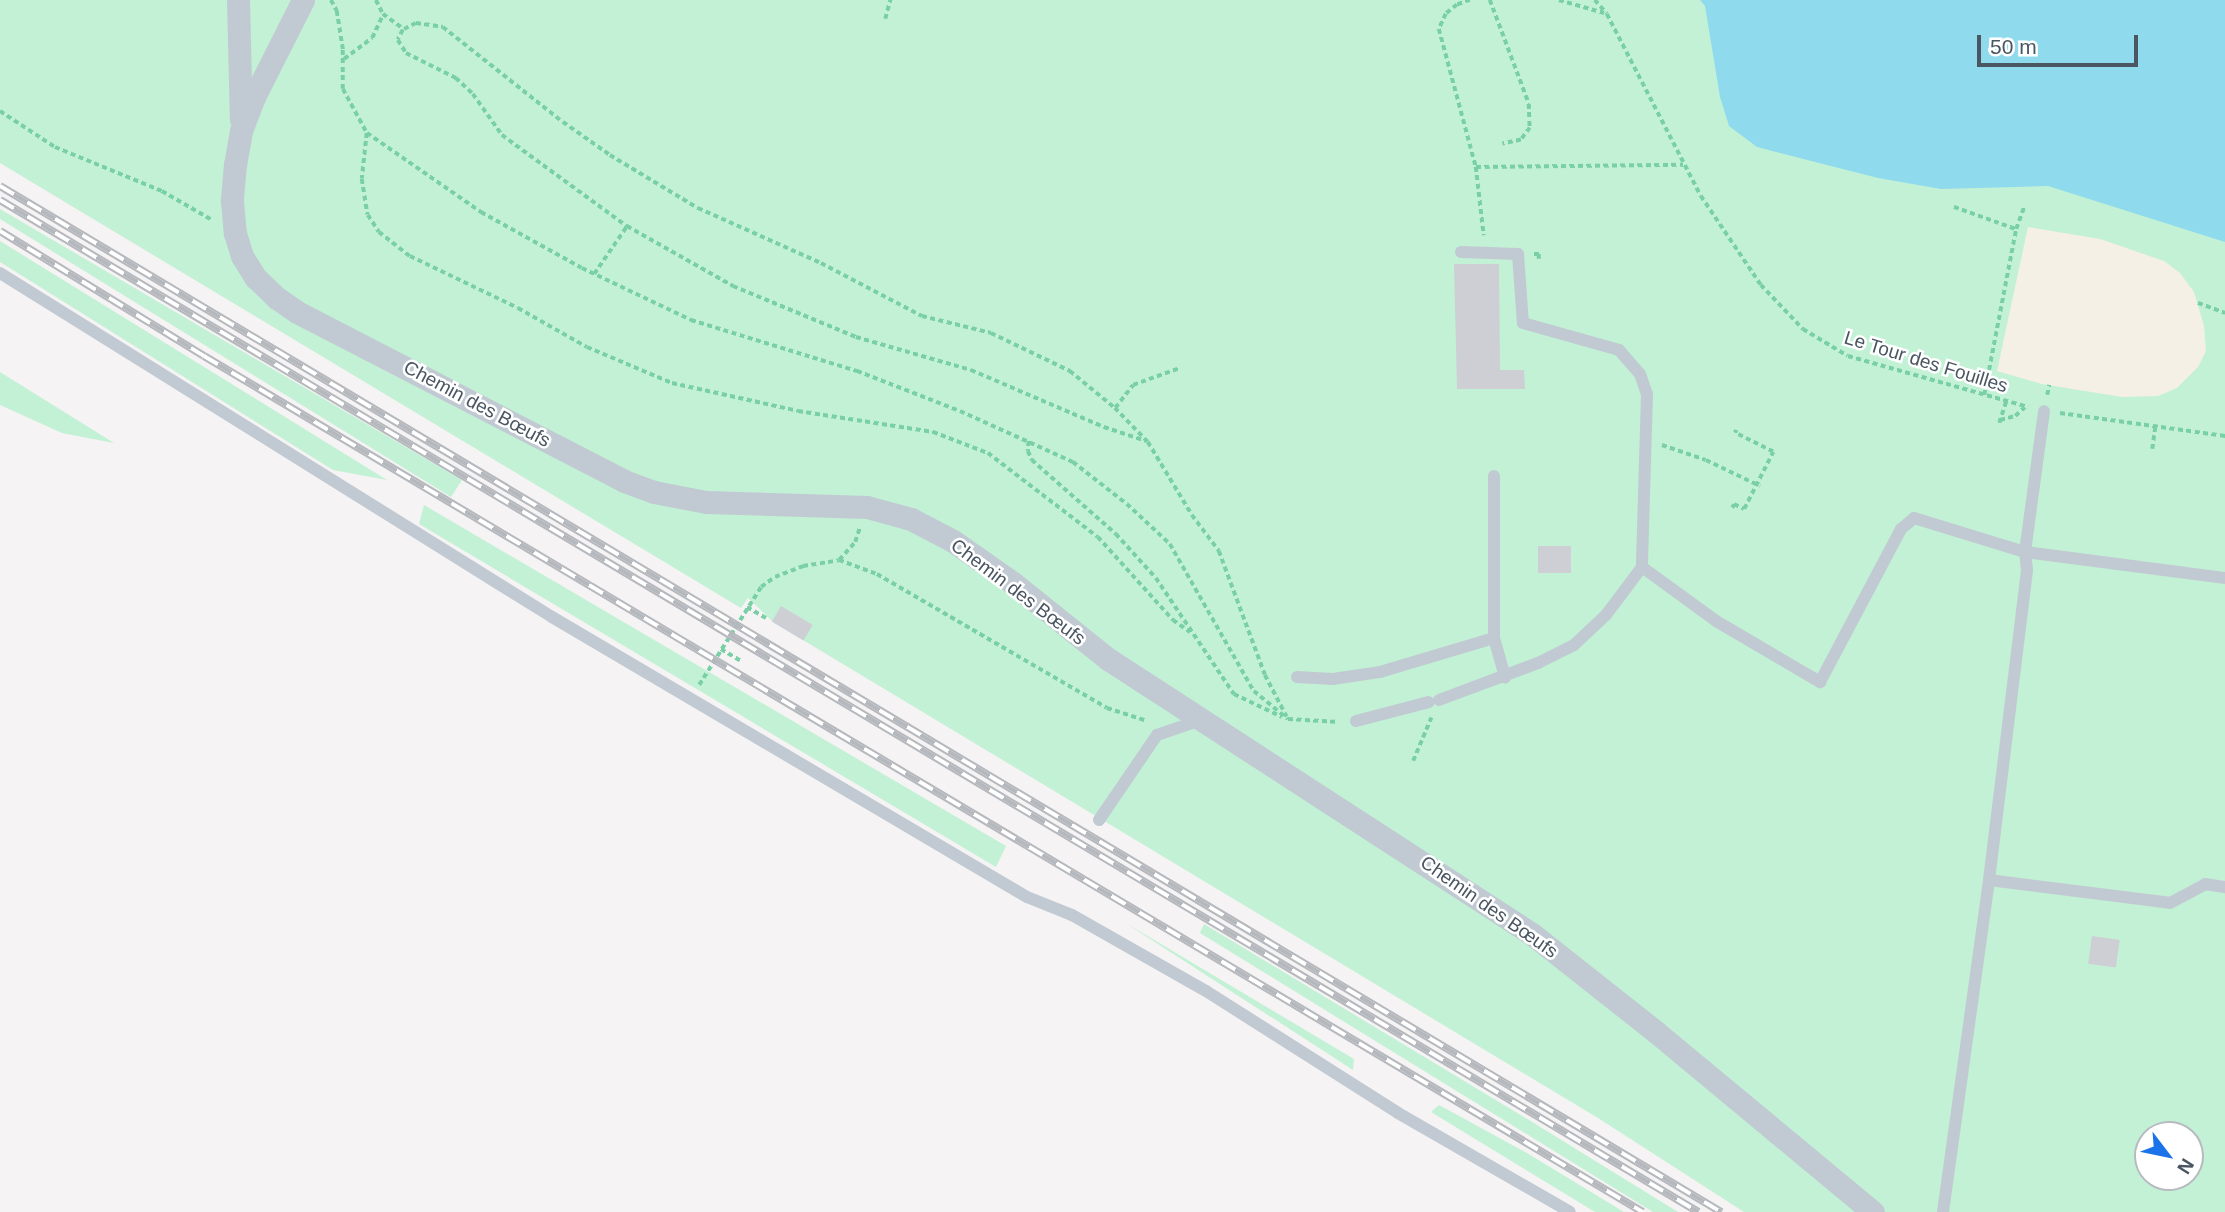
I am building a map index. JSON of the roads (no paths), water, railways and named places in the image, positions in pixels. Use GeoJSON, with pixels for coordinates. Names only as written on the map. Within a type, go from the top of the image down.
{"type":"FeatureCollection","features":[{"type":"Feature","properties":{"kind":"street"},"geometry":{"type":"LineString","coordinates":[[238,0],[241,131]]}},
{"type":"Feature","properties":{"kind":"street","name":"Chemin des Bœufs"},"geometry":{"type":"LineString","coordinates":[[303,0],[254,97],[241,131],[232,201],[234,233],[242,256],[256,278],[297,312],[624,481],[654,492],[706,502],[867,508],[911,519],[953,541],[1013,583],[1097,651],[1532,934],[1667,1040],[1873,1212]]}},
{"type":"Feature","properties":{"kind":"lane"},"geometry":{"type":"LineString","coordinates":[[1356,721],[1434,701],[1505,677],[1574,645],[1606,615],[1642,567],[1647,394],[1640,374],[1619,350],[1523,323],[1518,254],[1461,251]]}},
{"type":"Feature","properties":{"kind":"lane"},"geometry":{"type":"LineString","coordinates":[[0,273],[562,623],[1027,897],[1072,915],[1206,991],[1398,1113],[1570,1212]]}},
{"type":"Feature","properties":{"kind":"lane"},"geometry":{"type":"LineString","coordinates":[[1943,1212],[1989,880],[2027,570],[2025,552],[2044,411]]}},
{"type":"Feature","properties":{"kind":"lane"},"geometry":{"type":"LineString","coordinates":[[1494,476],[1493,638],[1505,677]]}},
{"type":"Feature","properties":{"kind":"lane"},"geometry":{"type":"LineString","coordinates":[[1642,567],[1716,621],[1820,682],[1901,529],[1914,518],[2025,552],[2225,578]]}},
{"type":"Feature","properties":{"kind":"lane"},"geometry":{"type":"LineString","coordinates":[[1297,677],[1333,679],[1380,673],[1493,638]]}},
{"type":"Feature","properties":{"kind":"lane"},"geometry":{"type":"LineString","coordinates":[[1099,820],[1157,735],[1196,714]]}},
{"type":"Feature","properties":{"kind":"lane"},"geometry":{"type":"LineString","coordinates":[[1989,880],[2170,903],[2205,884],[2225,887]]}},
{"type":"Feature","properties":{"kind":"water"},"geometry":{"type":"Polygon","coordinates":[[[1700,0],[2225,0],[2225,242],[2048,186],[1941,189],[1878,178],[1757,147],[1729,126],[1720,97],[1705,6],[1700,0]]]}},
{"type":"Feature","properties":{"kind":"railway"},"geometry":{"type":"LineString","coordinates":[[0,186],[1721,1212]]}},
{"type":"Feature","properties":{"kind":"railway"},"geometry":{"type":"LineString","coordinates":[[0,200],[1698,1212]]}},
{"type":"Feature","properties":{"kind":"railway"},"geometry":{"type":"LineString","coordinates":[[0,231],[204,356],[1643,1212]]}}]}
